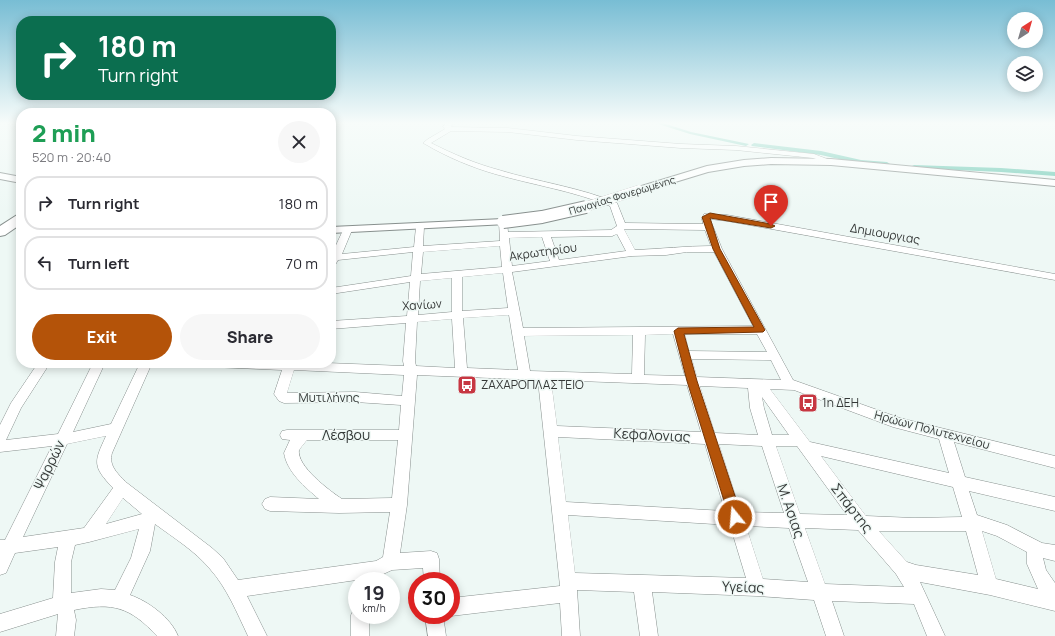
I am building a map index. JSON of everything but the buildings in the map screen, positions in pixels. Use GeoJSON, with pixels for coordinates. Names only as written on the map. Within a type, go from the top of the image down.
{"type":"FeatureCollection","features":[{"type":"Feature","properties":{"kind":"highway"},"geometry":{"type":"LineString","coordinates":[[0,176],[16,179]]}},
{"type":"Feature","properties":{"kind":"highway"},"geometry":{"type":"LineString","coordinates":[[0,232],[16,221]]}},
{"type":"Feature","properties":{"kind":"main road","name":"Παναγίας Φανερωμένης"},"geometry":{"type":"LineString","coordinates":[[336,230],[503,222],[542,217],[579,209],[707,169],[744,163],[771,161],[831,162],[1055,183]]}},
{"type":"Feature","properties":{"kind":"street"},"geometry":{"type":"LineString","coordinates":[[445,153],[496,172],[605,200],[614,205],[620,228],[632,253]]}},
{"type":"Feature","properties":{"kind":"street"},"geometry":{"type":"LineString","coordinates":[[783,153],[814,156],[831,162]]}},
{"type":"Feature","properties":{"kind":"street","name":"Δημιουργιας"},"geometry":{"type":"LineString","coordinates":[[709,227],[706,217],[710,215],[1055,277]]}},
{"type":"Feature","properties":{"kind":"street"},"geometry":{"type":"LineString","coordinates":[[503,222],[507,270],[525,374]]}},
{"type":"Feature","properties":{"kind":"street"},"geometry":{"type":"LineString","coordinates":[[392,562],[399,505],[411,370],[409,362],[420,227]]}},
{"type":"Feature","properties":{"kind":"street"},"geometry":{"type":"LineString","coordinates":[[336,261],[505,239],[546,235],[612,233],[620,228],[709,227],[716,249],[786,376],[788,384]]}},
{"type":"Feature","properties":{"kind":"street"},"geometry":{"type":"LineString","coordinates":[[336,255],[347,230]]}},
{"type":"Feature","properties":{"kind":"street"},"geometry":{"type":"LineString","coordinates":[[546,235],[554,263]]}},
{"type":"Feature","properties":{"kind":"street","name":"Ακρωτηρίου"},"geometry":{"type":"LineString","coordinates":[[336,290],[416,278],[507,270],[632,253],[666,252],[687,249],[716,249]]}},
{"type":"Feature","properties":{"kind":"street"},"geometry":{"type":"LineString","coordinates":[[457,274],[457,316],[461,372]]}},
{"type":"Feature","properties":{"kind":"street","name":"Χανίων"},"geometry":{"type":"LineString","coordinates":[[336,325],[514,311]]}},
{"type":"Feature","properties":{"kind":"street"},"geometry":{"type":"LineString","coordinates":[[638,379],[639,330]]}},
{"type":"Feature","properties":{"kind":"street"},"geometry":{"type":"LineString","coordinates":[[518,332],[760,330]]}},
{"type":"Feature","properties":{"kind":"street"},"geometry":{"type":"LineString","coordinates":[[678,331],[692,381],[757,587]]}},
{"type":"Feature","properties":{"kind":"street"},"geometry":{"type":"LineString","coordinates":[[685,355],[774,356]]}},
{"type":"Feature","properties":{"kind":"street"},"geometry":{"type":"LineString","coordinates":[[0,438],[16,406],[41,368]]}},
{"type":"Feature","properties":{"kind":"street","name":"Ψαρρών"},"geometry":{"type":"LineString","coordinates":[[0,566],[5,548],[62,439],[97,368]]}},
{"type":"Feature","properties":{"kind":"street"},"geometry":{"type":"LineString","coordinates":[[144,368],[103,458],[104,464],[121,488],[152,517],[187,538],[217,564],[236,590],[258,636]]}},
{"type":"Feature","properties":{"kind":"street","name":"Μυτιλήνης"},"geometry":{"type":"LineString","coordinates":[[288,368],[280,393],[284,398],[355,397],[408,401]]}},
{"type":"Feature","properties":{"kind":"street","name":"Ηρώων Πολυτεχνείου"},"geometry":{"type":"LineString","coordinates":[[336,368],[788,384],[801,386],[898,423],[1055,462]]}},
{"type":"Feature","properties":{"kind":"street"},"geometry":{"type":"LineString","coordinates":[[544,375],[568,588],[571,636]]}},
{"type":"Feature","properties":{"kind":"street","name":"Μ. Ασιας"},"geometry":{"type":"LineString","coordinates":[[757,383],[758,408],[767,441],[835,636]]}},
{"type":"Feature","properties":{"kind":"street","name":"Σπάρτης"},"geometry":{"type":"LineString","coordinates":[[757,383],[804,443],[862,523],[902,568],[919,596],[936,636]]}},
{"type":"Feature","properties":{"kind":"street"},"geometry":{"type":"LineString","coordinates":[[0,446],[62,439],[116,429]]}},
{"type":"Feature","properties":{"kind":"street","name":"Κεφαλονιας"},"geometry":{"type":"LineString","coordinates":[[551,431],[804,443],[1055,504]]}},
{"type":"Feature","properties":{"kind":"street","name":"Λέσβου"},"geometry":{"type":"LineString","coordinates":[[287,435],[405,435]]}},
{"type":"Feature","properties":{"kind":"street"},"geometry":{"type":"LineString","coordinates":[[304,435],[295,446],[291,454],[292,462],[323,494],[339,506]]}},
{"type":"Feature","properties":{"kind":"street"},"geometry":{"type":"LineString","coordinates":[[945,435],[990,586]]}},
{"type":"Feature","properties":{"kind":"street"},"geometry":{"type":"LineString","coordinates":[[89,535],[121,488]]}},
{"type":"Feature","properties":{"kind":"street"},"geometry":{"type":"LineString","coordinates":[[270,504],[339,506],[399,505]]}},
{"type":"Feature","properties":{"kind":"street"},"geometry":{"type":"LineString","coordinates":[[559,508],[696,517],[735,517],[914,525],[971,524],[976,522],[987,525],[1047,551]]}},
{"type":"Feature","properties":{"kind":"street"},"geometry":{"type":"LineString","coordinates":[[5,548],[89,535],[152,517]]}},
{"type":"Feature","properties":{"kind":"street"},"geometry":{"type":"LineString","coordinates":[[120,600],[144,545],[152,517]]}},
{"type":"Feature","properties":{"kind":"street"},"geometry":{"type":"LineString","coordinates":[[65,636],[67,618],[66,610],[62,605],[63,562],[68,539]]}},
{"type":"Feature","properties":{"kind":"street"},"geometry":{"type":"LineString","coordinates":[[1047,551],[1036,552],[1034,557],[1036,566],[1045,584],[1055,596]]}},
{"type":"Feature","properties":{"kind":"street"},"geometry":{"type":"LineString","coordinates":[[371,572],[392,562],[431,559],[432,572]]}},
{"type":"Feature","properties":{"kind":"street"},"geometry":{"type":"LineString","coordinates":[[902,568],[916,573],[990,586],[1055,602]]}},
{"type":"Feature","properties":{"kind":"street"},"geometry":{"type":"LineString","coordinates":[[236,590],[348,577]]}},
{"type":"Feature","properties":{"kind":"street"},"geometry":{"type":"LineString","coordinates":[[642,584],[649,636]]}},
{"type":"Feature","properties":{"kind":"street","name":"Υγείας"},"geometry":{"type":"LineString","coordinates":[[460,606],[568,588],[642,584],[757,587],[820,592],[919,596]]}},
{"type":"Feature","properties":{"kind":"street"},"geometry":{"type":"LineString","coordinates":[[0,623],[78,600],[92,598],[120,600],[131,604],[153,618],[169,636]]}},
{"type":"Feature","properties":{"kind":"street"},"geometry":{"type":"LineString","coordinates":[[360,624],[360,636]]}},
{"type":"Feature","properties":{"kind":"street"},"geometry":{"type":"LineString","coordinates":[[435,624],[437,636]]}},
{"type":"Feature","properties":{"kind":"waterway"},"geometry":{"type":"LineString","coordinates":[[818,153],[861,162],[887,164]]}},
{"type":"Feature","properties":{"kind":"waterway"},"geometry":{"type":"LineString","coordinates":[[914,167],[1001,170],[1055,174]]}},
{"type":"Feature","properties":{"kind":"place","name":"ΖΑΧΑΡΟΠΛΑΣΤΕΙΟ"},"geometry":{"type":"Point","coordinates":[467,385]}},
{"type":"Feature","properties":{"kind":"place","name":"1η ΔΕΗ"},"geometry":{"type":"Point","coordinates":[808,403]}},
{"type":"Feature","properties":{"kind":"route"},"geometry":{"type":"LineString","coordinates":[[735,517],[692,381],[678,331],[760,330],[716,249],[706,217],[710,215],[771,226]]}}]}
